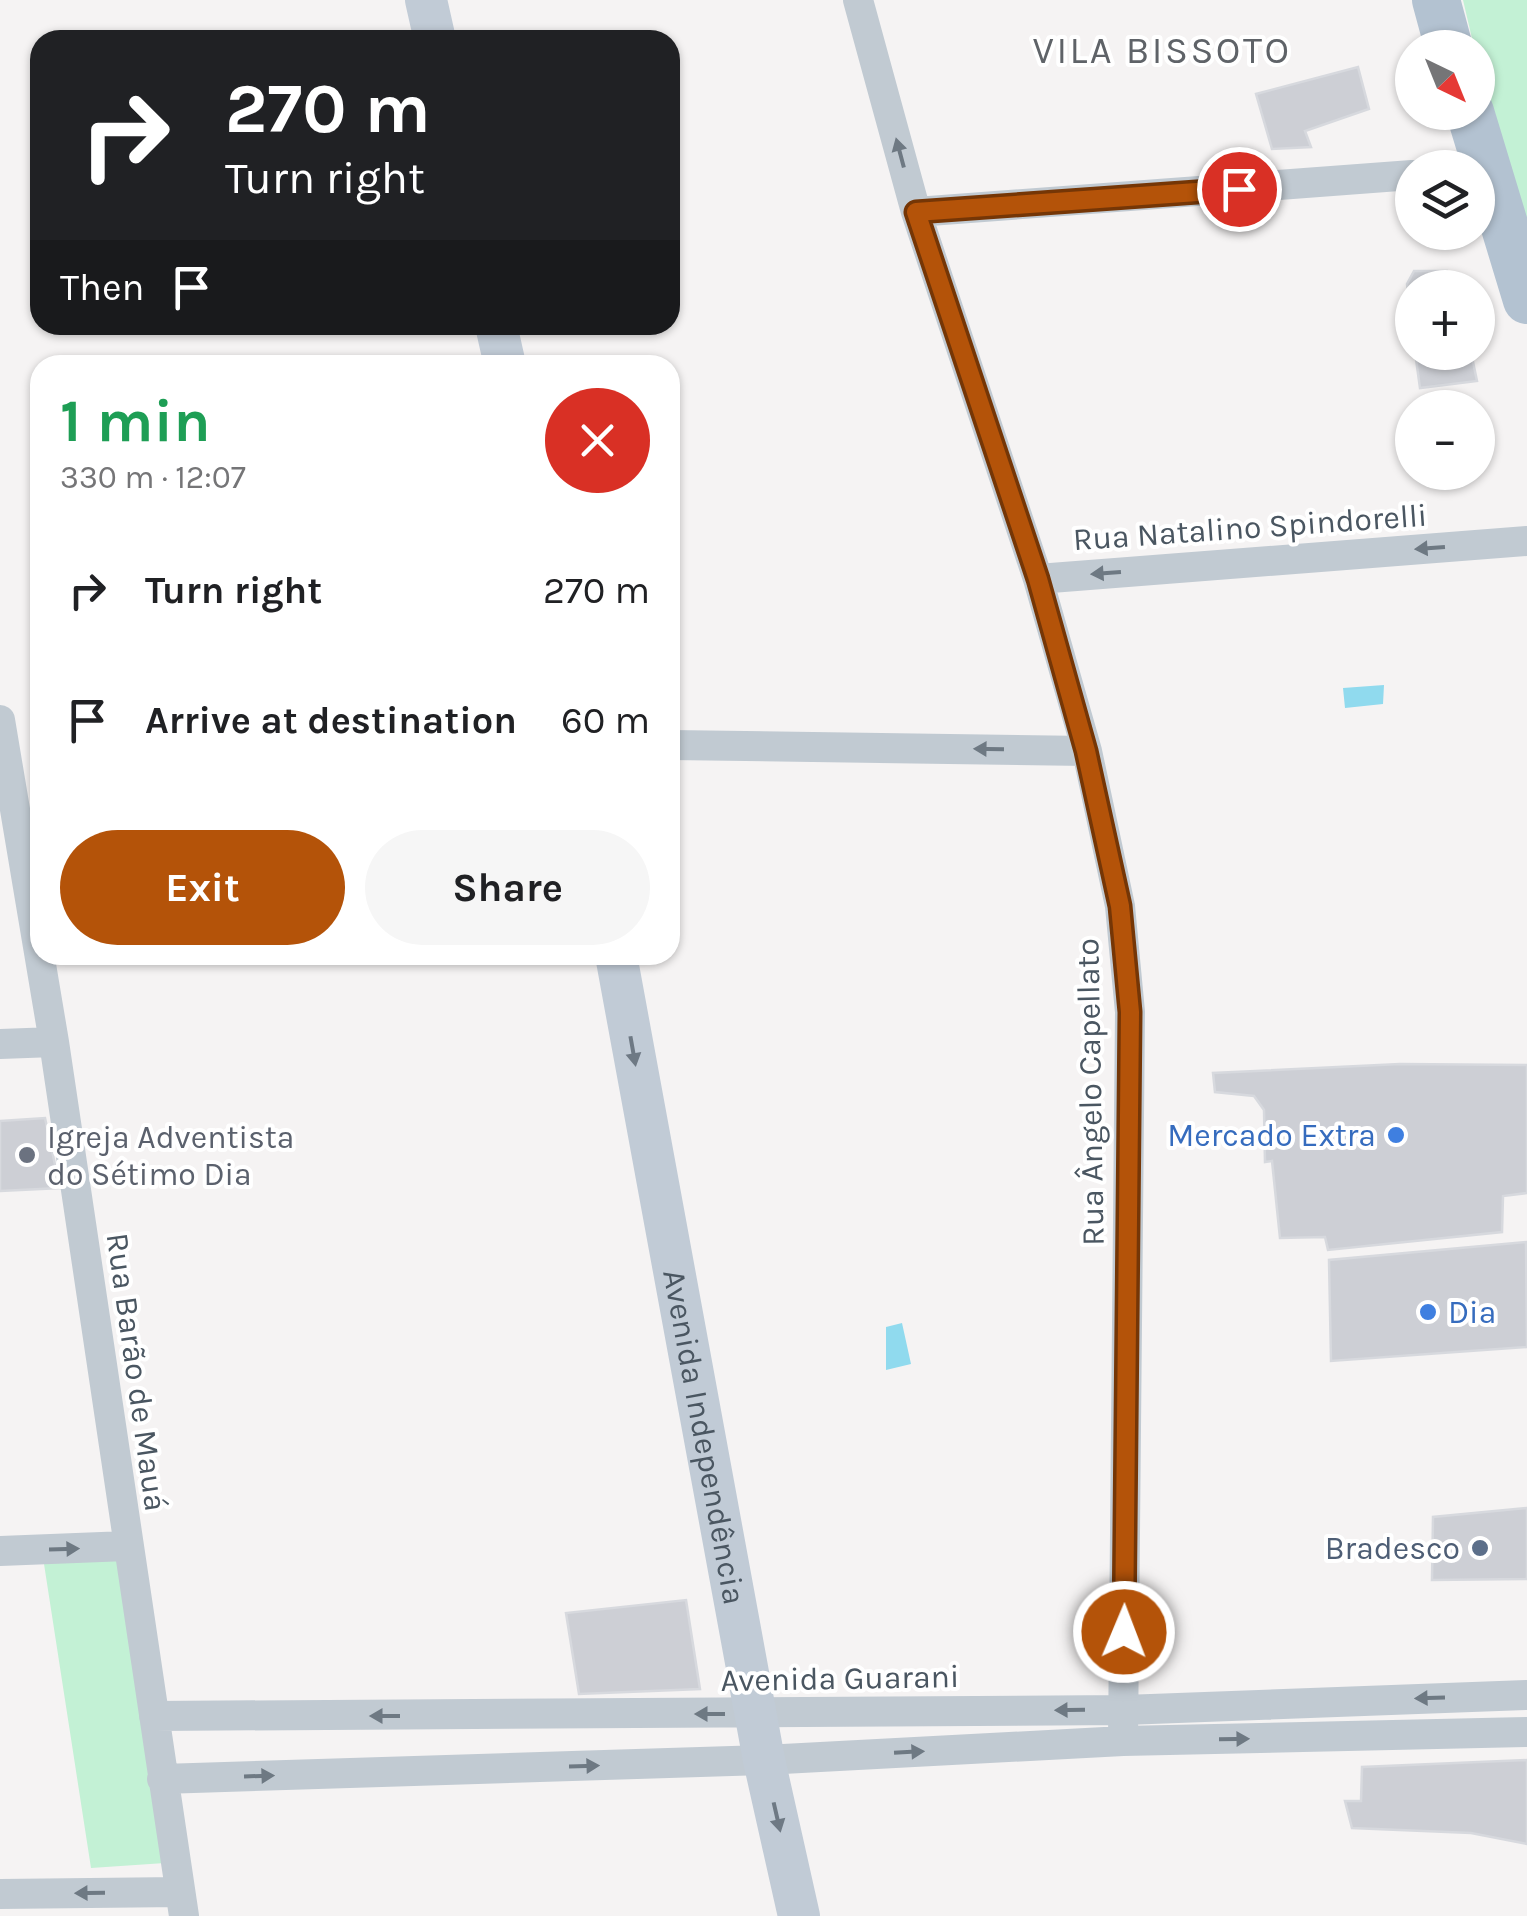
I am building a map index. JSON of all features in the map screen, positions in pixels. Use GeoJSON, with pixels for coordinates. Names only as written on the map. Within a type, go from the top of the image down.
{"type":"FeatureCollection","features":[{"type":"Feature","properties":{"kind":"main road"},"geometry":{"type":"LineString","coordinates":[[426,0],[432,30]]}},
{"type":"Feature","properties":{"kind":"main road"},"geometry":{"type":"LineString","coordinates":[[1436,0],[1444,30]]}},
{"type":"Feature","properties":{"kind":"main road"},"geometry":{"type":"LineString","coordinates":[[1495,205],[1527,300]]}},
{"type":"Feature","properties":{"kind":"main road","name":"Avenida Independência"},"geometry":{"type":"LineString","coordinates":[[618,965],[764,1760],[799,1916]]}},
{"type":"Feature","properties":{"kind":"street","name":"Rua Ângelo Capellato"},"geometry":{"type":"LineString","coordinates":[[858,0],[916,212],[1038,579],[1086,751],[1120,906],[1130,1012],[1122,1741]]}},
{"type":"Feature","properties":{"kind":"street"},"geometry":{"type":"LineString","coordinates":[[916,212],[1395,176]]}},
{"type":"Feature","properties":{"kind":"street","name":"Rua Natalino Spindorelli"},"geometry":{"type":"LineString","coordinates":[[1038,579],[1527,540]]}},
{"type":"Feature","properties":{"kind":"street","name":"Rua Barão de Mauá"},"geometry":{"type":"LineString","coordinates":[[0,720],[30,899]]}},
{"type":"Feature","properties":{"kind":"street"},"geometry":{"type":"LineString","coordinates":[[680,745],[1086,751]]}},
{"type":"Feature","properties":{"kind":"street","name":"Rua Barão de Mauá"},"geometry":{"type":"LineString","coordinates":[[41,965],[181,1904]]}},
{"type":"Feature","properties":{"kind":"street"},"geometry":{"type":"LineString","coordinates":[[0,1044],[54,1042]]}},
{"type":"Feature","properties":{"kind":"street"},"geometry":{"type":"LineString","coordinates":[[0,1551],[128,1546]]}},
{"type":"Feature","properties":{"kind":"street","name":"Avenida Guarani"},"geometry":{"type":"LineString","coordinates":[[154,1716],[1124,1710],[1527,1695]]}},
{"type":"Feature","properties":{"kind":"street"},"geometry":{"type":"LineString","coordinates":[[162,1779],[764,1760],[1122,1741],[1527,1732]]}},
{"type":"Feature","properties":{"kind":"street"},"geometry":{"type":"LineString","coordinates":[[0,1894],[181,1904]]}},
{"type":"Feature","properties":{"kind":"green space"},"geometry":{"type":"Polygon","coordinates":[[[1463,0],[1527,0],[1527,224],[1495,117],[1495,30],[1470,30],[1463,0]]]}},
{"type":"Feature","properties":{"kind":"green space"},"geometry":{"type":"Polygon","coordinates":[[[120,1549],[165,1863],[91,1868],[42,1551],[120,1549]]]}},
{"type":"Feature","properties":{"kind":"water"},"geometry":{"type":"Polygon","coordinates":[[[1384,685],[1383,704],[1345,708],[1343,688],[1384,685]]]}},
{"type":"Feature","properties":{"kind":"water"},"geometry":{"type":"Polygon","coordinates":[[[902,1323],[911,1364],[886,1370],[886,1327],[902,1323]]]}},
{"type":"Feature","properties":{"kind":"building"},"geometry":{"type":"Polygon","coordinates":[[[1358,67],[1369,109],[1305,131],[1311,147],[1272,149],[1256,94],[1358,67]]]}},
{"type":"Feature","properties":{"kind":"building"},"geometry":{"type":"Polygon","coordinates":[[[1418,370],[1475,370],[1477,381],[1420,388],[1418,370]]]}},
{"type":"Feature","properties":{"kind":"building","name":"Mercado Extra"},"geometry":{"type":"Polygon","coordinates":[[[1400,1064],[1527,1065],[1527,1193],[1503,1196],[1502,1232],[1328,1250],[1325,1237],[1280,1238],[1272,1161],[1265,1162],[1264,1110],[1254,1096],[1215,1092],[1213,1073],[1400,1064]]]}},
{"type":"Feature","properties":{"kind":"building","name":"Igreja Adventista do Sétimo Dia"},"geometry":{"type":"Polygon","coordinates":[[[45,1118],[60,1188],[0,1191],[0,1121],[45,1118]]]}},
{"type":"Feature","properties":{"kind":"building","name":"Dia"},"geometry":{"type":"Polygon","coordinates":[[[1526,1242],[1527,1347],[1331,1361],[1329,1260],[1526,1242]]]}},
{"type":"Feature","properties":{"kind":"building","name":"Bradesco"},"geometry":{"type":"Polygon","coordinates":[[[1527,1508],[1527,1579],[1432,1580],[1433,1517],[1527,1508]]]}},
{"type":"Feature","properties":{"kind":"building"},"geometry":{"type":"Polygon","coordinates":[[[686,1600],[700,1689],[579,1694],[566,1613],[686,1600]]]}},
{"type":"Feature","properties":{"kind":"building"},"geometry":{"type":"Polygon","coordinates":[[[1527,1760],[1527,1844],[1471,1833],[1352,1828],[1345,1801],[1361,1801],[1362,1767],[1527,1760]]]}},
{"type":"Feature","properties":{"kind":"place","name":"Mercado Extra"},"geometry":{"type":"Point","coordinates":[1396,1135]}},
{"type":"Feature","properties":{"kind":"place","name":"Igreja Adventista do Sétimo Dia"},"geometry":{"type":"Point","coordinates":[27,1155]}},
{"type":"Feature","properties":{"kind":"place","name":"Dia"},"geometry":{"type":"Point","coordinates":[1428,1312]}},
{"type":"Feature","properties":{"kind":"place","name":"Bradesco"},"geometry":{"type":"Point","coordinates":[1480,1548]}},
{"type":"Feature","properties":{"kind":"district","name":"VILA BISSOTO"},"geometry":{"type":"Point","coordinates":[1162,50]}},
{"type":"Feature","properties":{"kind":"route"},"geometry":{"type":"LineString","coordinates":[[1124,1632],[1130,1012],[1120,906],[1086,751],[1038,579],[916,212],[1239,189]]}}]}
